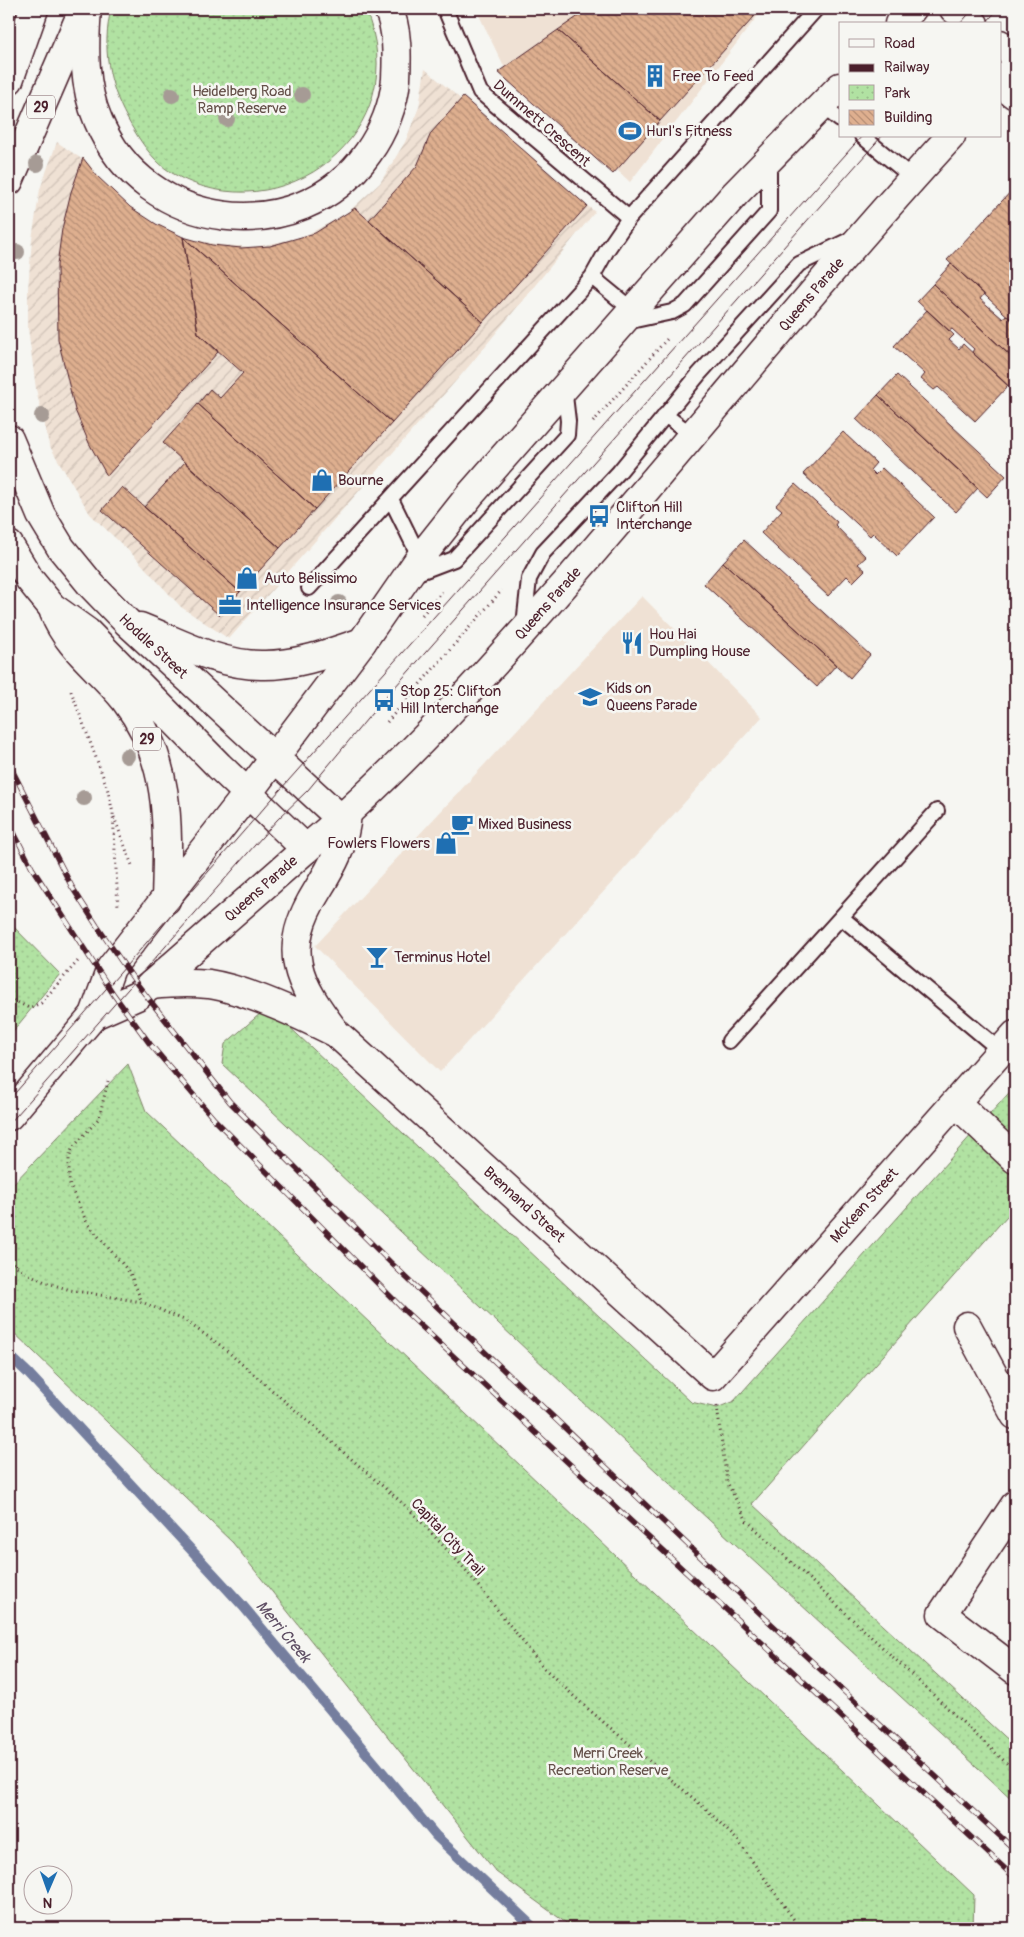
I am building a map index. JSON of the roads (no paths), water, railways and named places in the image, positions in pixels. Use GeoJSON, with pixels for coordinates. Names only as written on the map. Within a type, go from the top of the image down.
{"type":"FeatureCollection","features":[{"type":"Feature","properties":{"kind":"main road"},"geometry":{"type":"LineString","coordinates":[[9,80],[34,9]]}},
{"type":"Feature","properties":{"kind":"main road"},"geometry":{"type":"LineString","coordinates":[[85,9],[85,49],[88,86],[98,121],[114,150],[128,169],[145,184],[166,197],[209,214],[236,216],[271,216],[305,206],[338,186],[358,167],[376,141],[388,114],[395,91],[395,43],[388,9]]}},
{"type":"Feature","properties":{"kind":"main road","name":"29"},"geometry":{"type":"LineString","coordinates":[[9,181],[85,9]]}},
{"type":"Feature","properties":{"kind":"main road"},"geometry":{"type":"LineString","coordinates":[[954,9],[971,22]]}},
{"type":"Feature","properties":{"kind":"main road"},"geometry":{"type":"LineString","coordinates":[[1002,45],[1015,55]]}},
{"type":"Feature","properties":{"kind":"main road"},"geometry":{"type":"LineString","coordinates":[[1002,83],[1015,67]]}},
{"type":"Feature","properties":{"kind":"main road"},"geometry":{"type":"LineString","coordinates":[[1002,86],[1015,95]]}},
{"type":"Feature","properties":{"kind":"main road","name":"Queens Parade"},"geometry":{"type":"LineString","coordinates":[[9,1116],[48,1072],[94,1015],[111,968],[248,793],[273,757],[362,642],[413,568],[470,495],[735,194],[769,160],[834,104]]}},
{"type":"Feature","properties":{"kind":"main road","name":"Queens Parade"},"geometry":{"type":"LineString","coordinates":[[94,1015],[137,996],[151,985],[344,816],[419,745],[523,631],[657,478],[862,234],[949,138]]}},
{"type":"Feature","properties":{"kind":"main road","name":"Hoddle Street"},"geometry":{"type":"LineString","coordinates":[[9,439],[41,515],[61,548],[92,586],[127,622],[273,757],[344,816]]}},
{"type":"Feature","properties":{"kind":"main road","name":"29"},"geometry":{"type":"LineString","coordinates":[[9,546],[30,580],[52,607],[62,630],[70,642],[124,699],[138,719],[153,751],[167,809],[166,900]]}},
{"type":"Feature","properties":{"kind":"main road"},"geometry":{"type":"LineString","coordinates":[[52,607],[87,632],[306,849]]}},
{"type":"Feature","properties":{"kind":"main road"},"geometry":{"type":"LineString","coordinates":[[127,622],[227,661],[261,666],[321,656],[362,642]]}},
{"type":"Feature","properties":{"kind":"main road","name":"Brennand Street"},"geometry":{"type":"LineString","coordinates":[[344,816],[342,846],[302,917],[296,946],[297,962],[307,991],[336,1033],[713,1376]]}},
{"type":"Feature","properties":{"kind":"main road","name":"Brennand Street"},"geometry":{"type":"LineString","coordinates":[[151,985],[186,983],[224,988],[288,1011],[336,1033]]}},
{"type":"Feature","properties":{"kind":"main road","name":"McKean Street"},"geometry":{"type":"LineString","coordinates":[[713,1376],[1008,1043]]}},
{"type":"Feature","properties":{"kind":"main road"},"geometry":{"type":"LineString","coordinates":[[956,1103],[1015,1159]]}},
{"type":"Feature","properties":{"kind":"main road"},"geometry":{"type":"LineString","coordinates":[[967,1326],[1015,1415]]}},
{"type":"Feature","properties":{"kind":"main road"},"geometry":{"type":"LineString","coordinates":[[1015,1505],[942,1614],[1015,1670]]}},
{"type":"Feature","properties":{"kind":"lane","name":"Dummett Crescent"},"geometry":{"type":"LineString","coordinates":[[445,9],[480,92],[629,218]]}},
{"type":"Feature","properties":{"kind":"lane"},"geometry":{"type":"LineString","coordinates":[[309,588],[592,276],[629,218],[816,9]]}},
{"type":"Feature","properties":{"kind":"lane"},"geometry":{"type":"LineString","coordinates":[[864,138],[913,178]]}},
{"type":"Feature","properties":{"kind":"lane"},"geometry":{"type":"LineString","coordinates":[[592,276],[626,316],[672,312],[685,305],[769,210],[769,160]]}},
{"type":"Feature","properties":{"kind":"lane"},"geometry":{"type":"LineString","coordinates":[[523,631],[529,578],[543,553],[618,472],[699,374],[798,264],[862,234]]}},
{"type":"Feature","properties":{"kind":"lane"},"geometry":{"type":"LineString","coordinates":[[666,416],[692,435]]}},
{"type":"Feature","properties":{"kind":"lane"},"geometry":{"type":"LineString","coordinates":[[391,499],[413,568]]}},
{"type":"Feature","properties":{"kind":"lane"},"geometry":{"type":"LineString","coordinates":[[729,1041],[937,811]]}},
{"type":"Feature","properties":{"kind":"lane"},"geometry":{"type":"LineString","coordinates":[[841,917],[1008,1043]]}},
{"type":"Feature","properties":{"kind":"waterway","name":"Merri Creek"},"geometry":{"type":"LineString","coordinates":[[9,1355],[28,1373],[243,1606],[436,1836],[534,1928]]}},
{"type":"Feature","properties":{"kind":"tram line"},"geometry":{"type":"LineString","coordinates":[[962,22],[973,9]]}},
{"type":"Feature","properties":{"kind":"tram line"},"geometry":{"type":"LineString","coordinates":[[987,22],[998,9]]}},
{"type":"Feature","properties":{"kind":"tram line"},"geometry":{"type":"LineString","coordinates":[[9,1100],[264,808],[860,138]]}},
{"type":"Feature","properties":{"kind":"tram line"},"geometry":{"type":"LineString","coordinates":[[9,1124],[277,820],[308,790],[372,713],[880,138]]}},
{"type":"Feature","properties":{"kind":"railway"},"geometry":{"type":"LineString","coordinates":[[9,764],[72,887],[97,926],[137,984],[230,1102],[390,1262],[765,1618],[1015,1850]]}},
{"type":"Feature","properties":{"kind":"railway"},"geometry":{"type":"LineString","coordinates":[[9,823],[32,868],[114,995],[150,1044],[214,1119],[407,1313],[1015,1878]]}},
{"type":"Feature","properties":{"kind":"place","name":"Free To Feed"},"geometry":{"type":"Point","coordinates":[655,76]}},
{"type":"Feature","properties":{"kind":"place","name":"Hurl's Fitness"},"geometry":{"type":"Point","coordinates":[630,131]}},
{"type":"Feature","properties":{"kind":"place","name":"Bourne"},"geometry":{"type":"Point","coordinates":[322,480]}},
{"type":"Feature","properties":{"kind":"place","name":"Clifton Hill Interchange"},"geometry":{"type":"Point","coordinates":[599,516]}},
{"type":"Feature","properties":{"kind":"place","name":"Auto Belissimo"},"geometry":{"type":"Point","coordinates":[247,578]}},
{"type":"Feature","properties":{"kind":"place","name":"Intelligence Insurance Services"},"geometry":{"type":"Point","coordinates":[230,605]}},
{"type":"Feature","properties":{"kind":"place","name":"Hou Hai Dumpling House"},"geometry":{"type":"Point","coordinates":[632,643]}},
{"type":"Feature","properties":{"kind":"place","name":"Kids on Queens Parade"},"geometry":{"type":"Point","coordinates":[590,697]}},
{"type":"Feature","properties":{"kind":"place","name":"Stop 25: Clifton Hill Interchange"},"geometry":{"type":"Point","coordinates":[384,700]}},
{"type":"Feature","properties":{"kind":"place","name":"Mixed Business"},"geometry":{"type":"Point","coordinates":[462,824]}},
{"type":"Feature","properties":{"kind":"place","name":"Fowlers Flowers"},"geometry":{"type":"Point","coordinates":[446,843]}},
{"type":"Feature","properties":{"kind":"place","name":"Terminus Hotel"},"geometry":{"type":"Point","coordinates":[377,957]}},
{"type":"Feature","properties":{"kind":"park label","name":"Heidelberg Road Ramp Reserve"},"geometry":{"type":"Point","coordinates":[242,100]}},
{"type":"Feature","properties":{"kind":"park label","name":"Merri Creek Recreation Reserve"},"geometry":{"type":"Point","coordinates":[608,1762]}}]}
